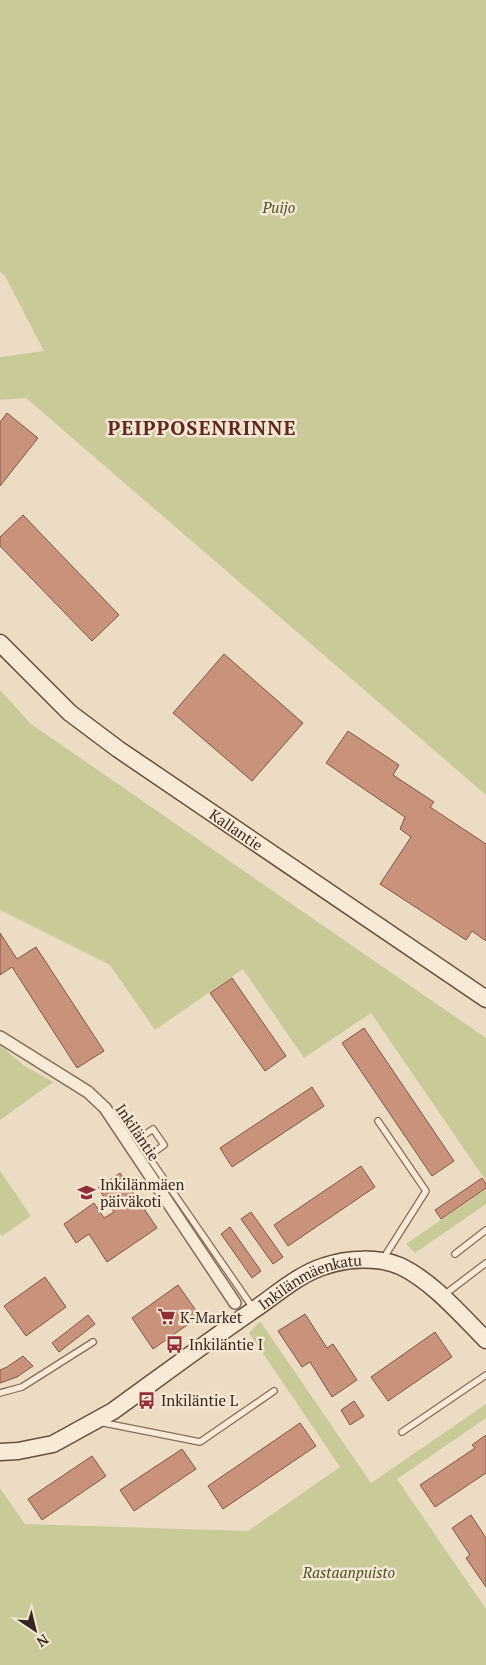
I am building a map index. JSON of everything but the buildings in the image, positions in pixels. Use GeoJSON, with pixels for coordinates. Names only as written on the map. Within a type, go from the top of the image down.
{"type":"FeatureCollection","features":[{"type":"Feature","properties":{"kind":"main road","name":"Kallantie"},"geometry":{"type":"LineString","coordinates":[[0,643],[70,713],[118,749],[486,999]]}},
{"type":"Feature","properties":{"kind":"main road","name":"Inkilänmäenkatu"},"geometry":{"type":"LineString","coordinates":[[0,1452],[52,1444],[95,1422],[301,1277],[325,1266],[350,1260],[382,1261],[400,1266],[417,1276],[442,1297],[486,1340]]}},
{"type":"Feature","properties":{"kind":"street","name":"Inkiläntie"},"geometry":{"type":"LineString","coordinates":[[0,1037],[88,1092],[105,1108],[235,1303]]}},
{"type":"Feature","properties":{"kind":"lane"},"geometry":{"type":"LineString","coordinates":[[378,1121],[426,1191],[382,1261]]}},
{"type":"Feature","properties":{"kind":"lane"},"geometry":{"type":"LineString","coordinates":[[149,1156],[164,1146],[153,1129],[137,1140],[254,1310]]}},
{"type":"Feature","properties":{"kind":"lane"},"geometry":{"type":"LineString","coordinates":[[454,1254],[486,1230]]}},
{"type":"Feature","properties":{"kind":"lane"},"geometry":{"type":"LineString","coordinates":[[442,1297],[486,1263]]}},
{"type":"Feature","properties":{"kind":"lane"},"geometry":{"type":"LineString","coordinates":[[0,1393],[22,1387],[93,1342]]}},
{"type":"Feature","properties":{"kind":"lane"},"geometry":{"type":"LineString","coordinates":[[402,1432],[486,1375]]}},
{"type":"Feature","properties":{"kind":"lane"},"geometry":{"type":"LineString","coordinates":[[95,1422],[200,1442],[274,1391]]}},
{"type":"Feature","properties":{"kind":"green space","name":"Puijo"},"geometry":{"type":"Polygon","coordinates":[[[0,0],[486,0],[486,795],[26,398],[0,400],[0,357],[44,351],[5,276],[0,272],[0,0]]]}},
{"type":"Feature","properties":{"kind":"green space"},"geometry":{"type":"Polygon","coordinates":[[[0,690],[31,724],[486,1038],[486,1181],[371,1013],[304,1058],[243,969],[155,1030],[110,965],[0,910],[0,690]]]}},
{"type":"Feature","properties":{"kind":"green space"},"geometry":{"type":"Polygon","coordinates":[[[0,1045],[23,1065],[53,1082],[0,1120],[0,1045]]]}},
{"type":"Feature","properties":{"kind":"green space"},"geometry":{"type":"Polygon","coordinates":[[[0,1171],[31,1216],[2,1236],[0,1234],[0,1171]]]}},
{"type":"Feature","properties":{"kind":"green space"},"geometry":{"type":"Polygon","coordinates":[[[486,1189],[486,1204],[415,1253],[406,1244],[486,1189]]]}},
{"type":"Feature","properties":{"kind":"green space","name":"Rastaanpuisto"},"geometry":{"type":"Polygon","coordinates":[[[260,1321],[371,1483],[486,1404],[486,1418],[397,1479],[486,1609],[486,1665],[0,1665],[0,1488],[25,1524],[248,1531],[340,1467],[249,1333],[260,1321]]]}},
{"type":"Feature","properties":{"kind":"place","name":"Inkilänmäen päiväkoti"},"geometry":{"type":"Point","coordinates":[86,1193]}},
{"type":"Feature","properties":{"kind":"place","name":"K-Market"},"geometry":{"type":"Point","coordinates":[166,1317]}},
{"type":"Feature","properties":{"kind":"place","name":"Inkiläntie I"},"geometry":{"type":"Point","coordinates":[175,1344]}},
{"type":"Feature","properties":{"kind":"place","name":"Inkiläntie L"},"geometry":{"type":"Point","coordinates":[147,1400]}},
{"type":"Feature","properties":{"kind":"district","name":"PEIPPOSENRINNE"},"geometry":{"type":"Point","coordinates":[202,427]}}]}
